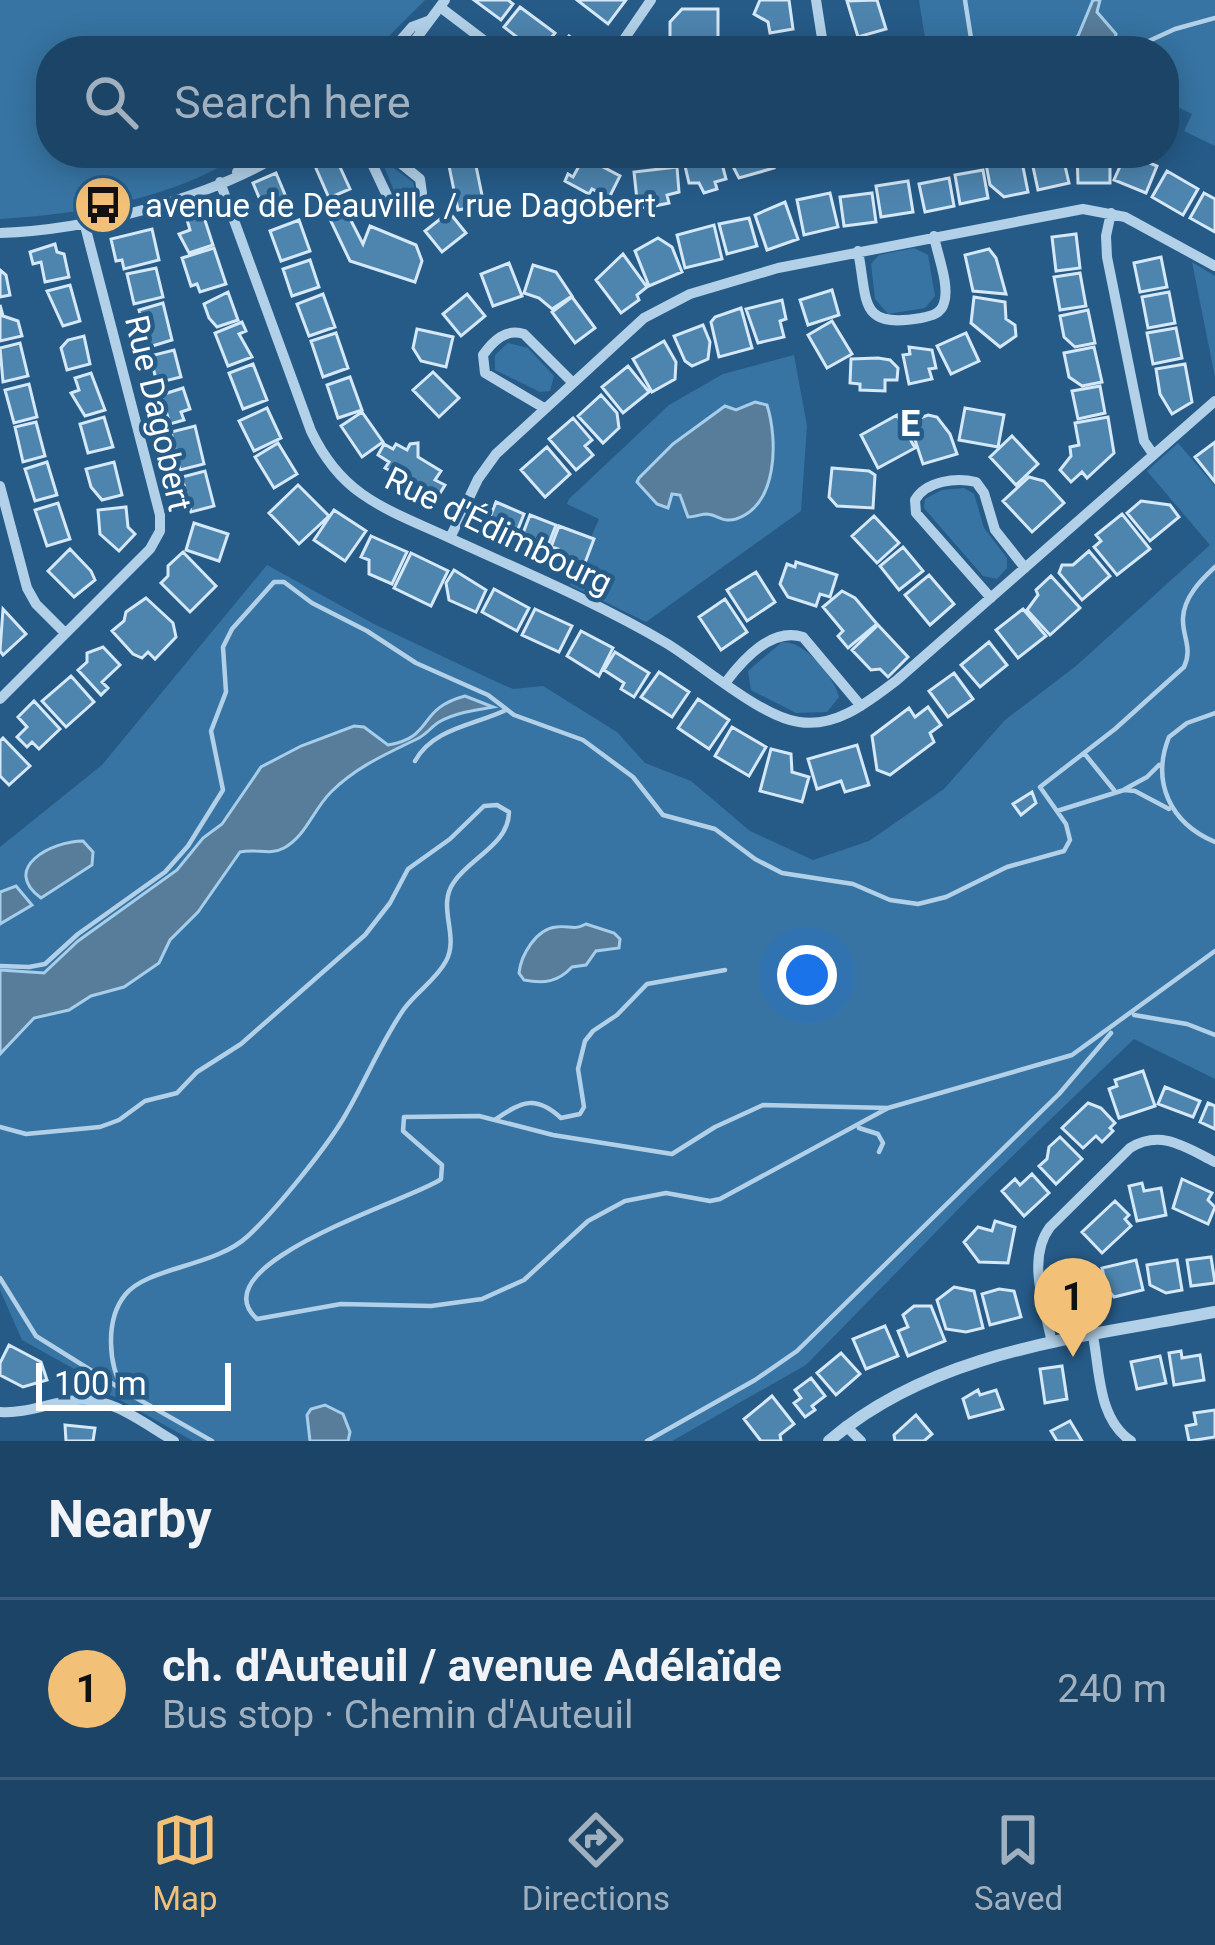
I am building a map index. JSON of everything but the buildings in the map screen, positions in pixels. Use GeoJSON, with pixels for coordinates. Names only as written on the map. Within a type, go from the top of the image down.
{"type":"FeatureCollection","features":[{"type":"Feature","properties":{"kind":"street"},"geometry":{"type":"LineString","coordinates":[[626,36],[651,0]]}},
{"type":"Feature","properties":{"kind":"street"},"geometry":{"type":"LineString","coordinates":[[816,0],[822,36]]}},
{"type":"Feature","properties":{"kind":"street"},"geometry":{"type":"LineString","coordinates":[[418,36],[442,4],[480,36]]}},
{"type":"Feature","properties":{"kind":"street"},"geometry":{"type":"LineString","coordinates":[[404,36],[428,21]]}},
{"type":"Feature","properties":{"kind":"street"},"geometry":{"type":"LineString","coordinates":[[235,175],[242,168]]}},
{"type":"Feature","properties":{"kind":"street"},"geometry":{"type":"LineString","coordinates":[[0,233],[84,222],[162,204],[250,168]]}},
{"type":"Feature","properties":{"kind":"street"},"geometry":{"type":"LineString","coordinates":[[374,168],[388,201],[397,208],[414,206],[421,198],[422,184],[404,168]]}},
{"type":"Feature","properties":{"kind":"street","name":"Rue d'Édimbourg"},"geometry":{"type":"LineString","coordinates":[[220,182],[306,419],[322,452],[359,493],[622,619],[770,712],[794,722],[824,722],[861,706],[897,680],[1215,401]]}},
{"type":"Feature","properties":{"kind":"street"},"geometry":{"type":"LineString","coordinates":[[450,538],[489,462],[635,324],[678,299],[778,268],[1065,210],[1111,213],[1215,266]]}},
{"type":"Feature","properties":{"kind":"street"},"geometry":{"type":"LineString","coordinates":[[1111,213],[1106,256],[1144,442],[1153,454]]}},
{"type":"Feature","properties":{"kind":"street","name":"Rue Dagobert"},"geometry":{"type":"LineString","coordinates":[[0,700],[150,549],[160,524],[84,222]]}},
{"type":"Feature","properties":{"kind":"street"},"geometry":{"type":"LineString","coordinates":[[858,250],[868,306],[876,318],[889,322],[930,316],[945,299],[934,236]]}},
{"type":"Feature","properties":{"kind":"street"},"geometry":{"type":"LineString","coordinates":[[544,408],[485,373],[483,355],[494,342],[506,333],[524,334],[572,382]]}},
{"type":"Feature","properties":{"kind":"street"},"geometry":{"type":"LineString","coordinates":[[991,598],[916,513],[918,494],[929,486],[962,479],[976,482],[995,530],[1025,568]]}},
{"type":"Feature","properties":{"kind":"street"},"geometry":{"type":"LineString","coordinates":[[0,485],[27,588],[65,633]]}},
{"type":"Feature","properties":{"kind":"street"},"geometry":{"type":"LineString","coordinates":[[726,682],[766,642],[780,634],[794,634],[803,637],[861,706]]}},
{"type":"Feature","properties":{"kind":"street"},"geometry":{"type":"LineString","coordinates":[[1052,1343],[1037,1258],[1050,1227],[1136,1144],[1165,1138],[1215,1162]]}},
{"type":"Feature","properties":{"kind":"street"},"geometry":{"type":"LineString","coordinates":[[829,1441],[873,1405],[921,1381],[1001,1354],[1215,1312]]}},
{"type":"Feature","properties":{"kind":"street"},"geometry":{"type":"LineString","coordinates":[[1094,1336],[1108,1414],[1131,1441]]}},
{"type":"Feature","properties":{"kind":"street"},"geometry":{"type":"LineString","coordinates":[[0,1412],[94,1400],[174,1441]]}},
{"type":"Feature","properties":{"kind":"street"},"geometry":{"type":"LineString","coordinates":[[846,1426],[861,1441]]}},
{"type":"Feature","properties":{"kind":"lane"},"geometry":{"type":"LineString","coordinates":[[965,0],[971,36]]}},
{"type":"Feature","properties":{"kind":"lane"},"geometry":{"type":"LineString","coordinates":[[1160,36],[1215,18]]}},
{"type":"Feature","properties":{"kind":"lane"},"geometry":{"type":"LineString","coordinates":[[0,966],[45,964],[78,934],[165,872],[188,847],[223,790],[211,742],[212,720],[226,692],[223,647],[232,629],[274,582],[284,582],[416,663],[488,695],[506,710],[584,740],[632,778],[663,815],[715,829],[782,874],[853,884],[906,904],[932,902],[1007,867],[1064,850],[1070,835],[1040,787],[1184,667],[1190,653],[1184,613],[1195,588],[1215,567]]}},
{"type":"Feature","properties":{"kind":"lane"},"geometry":{"type":"LineString","coordinates":[[415,761],[440,736],[506,710]]}},
{"type":"Feature","properties":{"kind":"lane"},"geometry":{"type":"LineString","coordinates":[[1176,815],[1163,791],[1162,760],[1169,736],[1215,713]]}},
{"type":"Feature","properties":{"kind":"lane"},"geometry":{"type":"LineString","coordinates":[[1084,753],[1115,791]]}},
{"type":"Feature","properties":{"kind":"lane"},"geometry":{"type":"LineString","coordinates":[[1057,811],[1147,777],[1162,760]]}},
{"type":"Feature","properties":{"kind":"lane"},"geometry":{"type":"LineString","coordinates":[[1115,791],[1135,791],[1160,802],[1215,842]]}},
{"type":"Feature","properties":{"kind":"lane"},"geometry":{"type":"LineString","coordinates":[[0,1127],[26,1134],[100,1127],[145,1101],[177,1093],[196,1072],[241,1044],[365,935],[390,903],[408,868],[484,806],[497,805],[509,812],[508,826],[500,838],[453,883],[447,896],[451,941],[444,965],[405,1007],[344,1118],[321,1149],[241,1242],[205,1262],[139,1284],[121,1302],[112,1341],[124,1391]]}},
{"type":"Feature","properties":{"kind":"lane"},"geometry":{"type":"LineString","coordinates":[[888,1108],[721,1199],[652,1194],[606,1210],[587,1221],[524,1280],[498,1295],[430,1306],[362,1302],[260,1318],[250,1313],[248,1293],[284,1252],[324,1229],[441,1179],[442,1165],[403,1131],[404,1117],[465,1115],[661,1155],[681,1150],[715,1127],[776,1103],[888,1108],[1053,1062],[1087,1048],[1180,973],[1215,951]]}},
{"type":"Feature","properties":{"kind":"lane"},"geometry":{"type":"LineString","coordinates":[[495,1120],[537,1102],[561,1118],[580,1114],[584,1099],[578,1086],[580,1055],[593,1030],[617,1015],[647,984],[725,970]]}},
{"type":"Feature","properties":{"kind":"lane"},"geometry":{"type":"LineString","coordinates":[[1132,1015],[1187,1024],[1215,1035]]}},
{"type":"Feature","properties":{"kind":"lane"},"geometry":{"type":"LineString","coordinates":[[647,1441],[771,1371],[797,1351],[1059,1094],[1114,1028]]}},
{"type":"Feature","properties":{"kind":"lane"},"geometry":{"type":"LineString","coordinates":[[855,1128],[878,1134],[884,1144],[879,1152]]}},
{"type":"Feature","properties":{"kind":"lane"},"geometry":{"type":"LineString","coordinates":[[0,1278],[36,1336],[212,1441]]}},
{"type":"Feature","properties":{"kind":"shaded area"},"geometry":{"type":"Polygon","coordinates":[[[0,0],[425,0],[389,36],[36,36],[36,168],[219,168],[126,201],[0,219],[0,0]]]}},
{"type":"Feature","properties":{"kind":"shaded area"},"geometry":{"type":"Polygon","coordinates":[[[919,0],[1215,0],[1215,146],[1184,131],[1192,114],[1179,108],[1179,36],[925,36],[919,0]]]}},
{"type":"Feature","properties":{"kind":"shaded area"},"geometry":{"type":"Polygon","coordinates":[[[1093,0],[1100,0],[1097,12],[1116,36],[1078,36],[1093,0]]]}},
{"type":"Feature","properties":{"kind":"shaded area"},"geometry":{"type":"Polygon","coordinates":[[[385,168],[394,168],[413,182],[410,198],[397,198],[385,168]]]}},
{"type":"Feature","properties":{"kind":"shaded area"},"geometry":{"type":"Polygon","coordinates":[[[914,248],[928,255],[935,296],[925,308],[888,314],[875,299],[871,264],[879,255],[914,248]]]}},
{"type":"Feature","properties":{"kind":"shaded area"},"geometry":{"type":"Polygon","coordinates":[[[1192,262],[1215,276],[1215,377],[1192,262]]]}},
{"type":"Feature","properties":{"kind":"shaded area"},"geometry":{"type":"Polygon","coordinates":[[[508,343],[528,348],[554,376],[550,391],[540,392],[495,370],[495,355],[508,343]]]}},
{"type":"Feature","properties":{"kind":"shaded area"},"geometry":{"type":"Polygon","coordinates":[[[794,355],[807,426],[801,511],[646,622],[570,585],[599,519],[567,504],[569,499],[669,405],[723,374],[794,355]],[[767,405],[736,410],[725,406],[669,498],[672,494],[684,497],[688,517],[707,514],[731,520],[750,512],[767,487],[771,470],[767,405]]]}},
{"type":"Feature","properties":{"kind":"shaded area"},"geometry":{"type":"Polygon","coordinates":[[[755,402],[767,405],[773,453],[767,486],[750,512],[731,520],[707,514],[688,517],[680,495],[672,494],[668,508],[657,504],[637,482],[673,444],[725,406],[736,410],[755,402]]]}},
{"type":"Feature","properties":{"kind":"shaded area"},"geometry":{"type":"Polygon","coordinates":[[[1178,443],[1215,486],[1215,1079],[1134,1039],[806,1365],[672,1441],[193,1441],[113,1396],[90,1390],[94,1380],[22,1340],[0,1290],[0,847],[102,765],[267,565],[374,624],[499,683],[513,689],[543,686],[617,732],[645,763],[691,781],[750,831],[813,860],[869,841],[944,789],[1005,720],[1076,666],[1210,545],[1147,471],[1178,443]]]}},
{"type":"Feature","properties":{"kind":"shaded area"},"geometry":{"type":"Polygon","coordinates":[[[964,488],[974,494],[984,528],[1007,558],[1007,568],[997,579],[983,576],[924,508],[925,499],[942,490],[964,488]]]}},
{"type":"Feature","properties":{"kind":"shaded area"},"geometry":{"type":"Polygon","coordinates":[[[782,642],[809,653],[831,679],[839,697],[827,712],[796,713],[751,690],[748,671],[782,642]]]}},
{"type":"Feature","properties":{"kind":"shaded area"},"geometry":{"type":"Polygon","coordinates":[[[465,696],[493,707],[445,719],[361,768],[331,792],[298,837],[284,848],[240,852],[198,912],[170,940],[159,963],[124,987],[91,996],[69,1010],[34,1018],[0,1054],[0,970],[44,973],[78,941],[177,870],[203,838],[222,824],[261,767],[354,726],[364,727],[388,745],[403,741],[439,708],[465,696]]]}},
{"type":"Feature","properties":{"kind":"shaded area"},"geometry":{"type":"Polygon","coordinates":[[[83,841],[93,852],[92,865],[41,898],[30,887],[28,867],[45,851],[83,841]]]}},
{"type":"Feature","properties":{"kind":"shaded area"},"geometry":{"type":"Polygon","coordinates":[[[16,886],[32,905],[0,924],[0,892],[16,886]]]}},
{"type":"Feature","properties":{"kind":"shaded area"},"geometry":{"type":"Polygon","coordinates":[[[586,924],[614,933],[620,939],[619,948],[596,951],[586,965],[572,967],[556,979],[524,980],[520,966],[536,938],[549,929],[586,924]]]}},
{"type":"Feature","properties":{"kind":"shaded area"},"geometry":{"type":"Polygon","coordinates":[[[325,1405],[343,1414],[350,1432],[348,1441],[310,1441],[307,1415],[325,1405]]]}},
{"type":"Feature","properties":{"kind":"place","name":"avenue de Deauville / rue Dagobert"},"geometry":{"type":"Point","coordinates":[103,205]}},
{"type":"Feature","properties":{"kind":"place","name":"ch. d'Auteuil / avenue Adélaïde"},"geometry":{"type":"Point","coordinates":[1073,1357]}},
{"type":"Feature","properties":{"kind":"district","name":"E"},"geometry":{"type":"Point","coordinates":[910,423]}}]}
